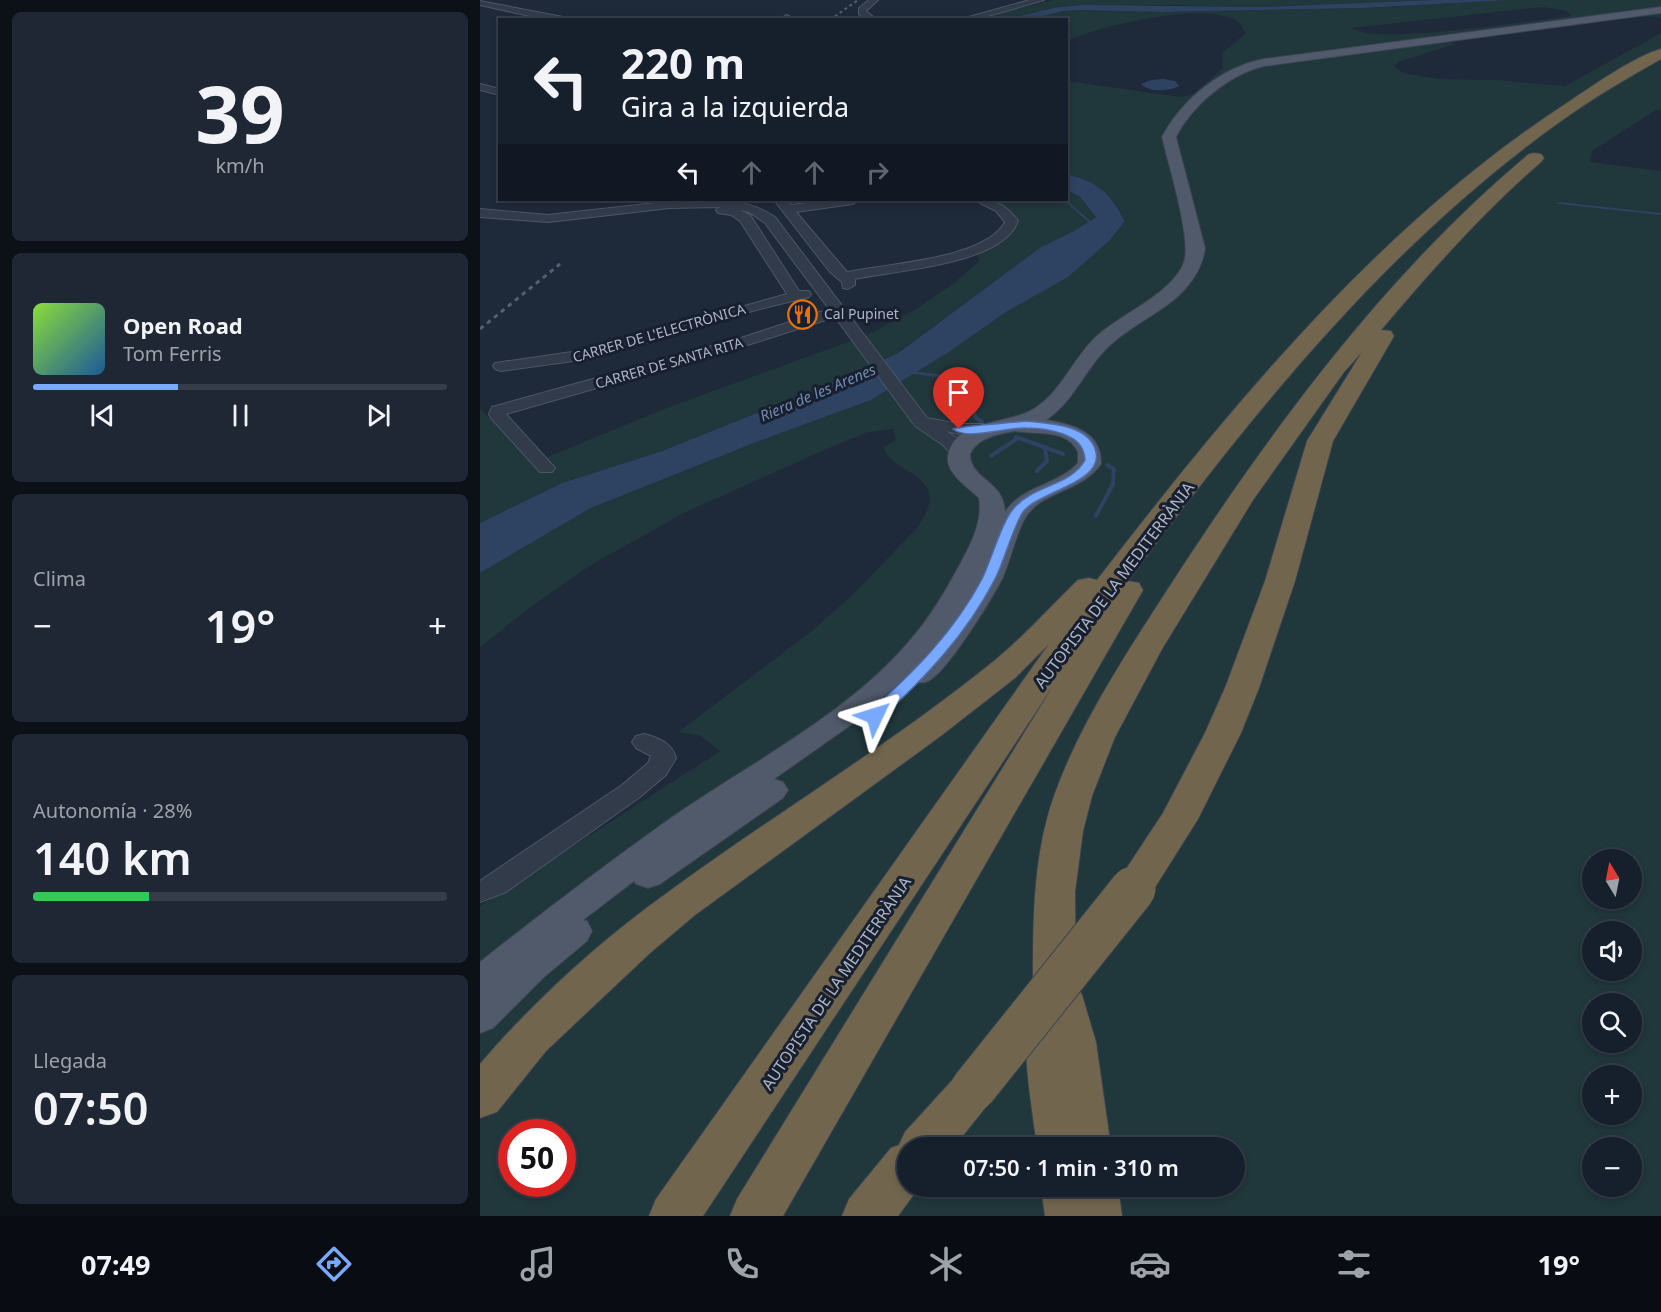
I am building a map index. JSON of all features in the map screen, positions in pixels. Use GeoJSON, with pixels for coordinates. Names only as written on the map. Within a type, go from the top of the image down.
{"type":"FeatureCollection","features":[{"type":"Feature","properties":{"kind":"highway","name":"AUTOPISTA DE LA MEDITERRÀNIA"},"geometry":{"type":"LineString","coordinates":[[674,1216],[746,1116],[1083,622],[1188,484],[1281,370],[1406,240],[1438,210],[1584,98],[1661,52]]}},
{"type":"Feature","properties":{"kind":"highway"},"geometry":{"type":"LineString","coordinates":[[1583,120],[1611,102]]}},
{"type":"Feature","properties":{"kind":"highway"},"geometry":{"type":"LineString","coordinates":[[1060,1137],[1048,1042],[1055,978],[1053,921],[1064,831],[1084,766],[1102,727],[1146,649],[1240,499],[1335,367],[1418,276],[1449,238],[1490,197],[1547,148]]}},
{"type":"Feature","properties":{"kind":"highway"},"geometry":{"type":"LineString","coordinates":[[932,1137],[973,1089],[1133,889],[1157,855],[1208,766],[1242,688],[1280,581],[1320,441],[1380,340],[1415,297],[1418,276]]}},
{"type":"Feature","properties":{"kind":"highway"},"geometry":{"type":"LineString","coordinates":[[480,1097],[530,1038],[635,941],[681,904],[930,727],[1003,671],[1097,579],[1154,505],[1188,484]]}},
{"type":"Feature","properties":{"kind":"highway"},"geometry":{"type":"LineString","coordinates":[[755,1216],[1128,590],[1182,510],[1188,484]]}},
{"type":"Feature","properties":{"kind":"highway"},"geometry":{"type":"LineString","coordinates":[[1055,978],[1073,1042],[1086,1137]]}},
{"type":"Feature","properties":{"kind":"highway"},"geometry":{"type":"LineString","coordinates":[[867,1216],[897,1178]]}},
{"type":"Feature","properties":{"kind":"highway"},"geometry":{"type":"LineString","coordinates":[[1067,1197],[1070,1216]]}},
{"type":"Feature","properties":{"kind":"highway"},"geometry":{"type":"LineString","coordinates":[[1094,1197],[1097,1216]]}},
{"type":"Feature","properties":{"kind":"main road"},"geometry":{"type":"LineString","coordinates":[[480,982],[675,832],[844,717],[883,685],[927,639],[950,609],[966,581],[992,517],[991,497],[965,464],[969,440],[1040,415],[1066,393],[1079,370],[1098,346],[1176,288],[1193,266],[1195,242],[1169,138],[1180,120],[1232,74],[1269,62],[1661,10]]}},
{"type":"Feature","properties":{"kind":"main road"},"geometry":{"type":"LineString","coordinates":[[1066,393],[1064,411],[1075,435]]}},
{"type":"Feature","properties":{"kind":"main road"},"geometry":{"type":"LineString","coordinates":[[480,1017],[531,967],[602,908],[823,754],[905,689],[936,657],[972,610],[989,578],[1018,510],[1030,499],[1078,476],[1089,464],[1090,450],[1075,435],[1045,426],[1003,427]]}},
{"type":"Feature","properties":{"kind":"main road"},"geometry":{"type":"LineString","coordinates":[[965,464],[986,484],[1006,489],[1029,490],[1056,486]]}},
{"type":"Feature","properties":{"kind":"main road"},"geometry":{"type":"LineString","coordinates":[[480,961],[551,908],[626,858],[675,832]]}},
{"type":"Feature","properties":{"kind":"street"},"geometry":{"type":"LineString","coordinates":[[870,18],[862,12],[874,0]]}},
{"type":"Feature","properties":{"kind":"street"},"geometry":{"type":"LineString","coordinates":[[970,18],[1040,0]]}},
{"type":"Feature","properties":{"kind":"street"},"geometry":{"type":"LineString","coordinates":[[480,3],[553,18]]}},
{"type":"Feature","properties":{"kind":"street"},"geometry":{"type":"LineString","coordinates":[[482,89],[498,85]]}},
{"type":"Feature","properties":{"kind":"street"},"geometry":{"type":"LineString","coordinates":[[482,89],[498,92]]}},
{"type":"Feature","properties":{"kind":"street"},"geometry":{"type":"LineString","coordinates":[[480,201],[541,210],[620,201]]}},
{"type":"Feature","properties":{"kind":"street"},"geometry":{"type":"LineString","coordinates":[[813,283],[784,204],[836,201]]}},
{"type":"Feature","properties":{"kind":"street"},"geometry":{"type":"LineString","coordinates":[[813,283],[957,257],[986,246],[1010,226],[1012,220],[1000,208],[986,201]]}},
{"type":"Feature","properties":{"kind":"street"},"geometry":{"type":"LineString","coordinates":[[480,213],[528,218],[560,218],[695,203],[741,204],[752,207],[766,216],[813,283],[827,294],[925,426],[949,441],[965,464]]}},
{"type":"Feature","properties":{"kind":"street"},"geometry":{"type":"LineString","coordinates":[[480,224],[542,227],[698,210],[728,211],[745,218],[782,272],[813,283],[849,281],[848,286],[827,294]]}},
{"type":"Feature","properties":{"kind":"street","name":"CARRER DE L'ELECTRÒNICA"},"geometry":{"type":"LineString","coordinates":[[501,366],[595,353],[813,283]]}},
{"type":"Feature","properties":{"kind":"street","name":"CARRER DE SANTA RITA"},"geometry":{"type":"LineString","coordinates":[[546,468],[497,414],[498,411],[749,340],[839,311]]}},
{"type":"Feature","properties":{"kind":"street"},"geometry":{"type":"LineString","coordinates":[[914,412],[945,428],[972,430],[1003,427]]}},
{"type":"Feature","properties":{"kind":"street"},"geometry":{"type":"LineString","coordinates":[[480,892],[497,885],[631,791],[657,769],[664,758],[662,751],[644,742]]}},
{"type":"Feature","properties":{"kind":"green space"},"geometry":{"type":"Polygon","coordinates":[[[1054,0],[1432,0],[1265,7],[1164,5],[1053,8],[1012,18],[978,18],[1054,0]]]}},
{"type":"Feature","properties":{"kind":"green space"},"geometry":{"type":"Polygon","coordinates":[[[1510,0],[1661,0],[1661,18],[1645,16],[1598,19],[1448,40],[1455,44],[1398,62],[1394,66],[1403,73],[1438,79],[1496,80],[1565,86],[1661,33],[1661,110],[1656,110],[1592,151],[1590,162],[1661,171],[1661,1216],[480,1216],[480,906],[720,751],[701,736],[678,732],[813,630],[855,592],[916,529],[927,511],[930,497],[926,486],[919,478],[898,465],[883,447],[896,440],[893,429],[868,432],[686,512],[591,565],[536,603],[480,647],[480,573],[591,508],[759,441],[871,400],[948,352],[1006,312],[1125,220],[1114,202],[1102,190],[1087,181],[1068,174],[1068,81],[1181,97],[1193,94],[1223,68],[1222,53],[1245,34],[1242,26],[1235,20],[1219,15],[1199,14],[1151,18],[1126,23],[1068,41],[1068,18],[1036,18],[1063,11],[1161,12],[1363,8],[1510,0]],[[1542,7],[1352,28],[1366,33],[1422,33],[1570,16],[1571,14],[1563,10],[1542,7]]]}},
{"type":"Feature","properties":{"kind":"green space"},"geometry":{"type":"Polygon","coordinates":[[[1068,191],[1080,197],[1096,217],[1041,247],[897,353],[810,392],[662,451],[562,483],[480,523],[480,409],[535,462],[669,407],[867,335],[916,309],[954,283],[979,261],[978,254],[1019,223],[1004,207],[992,201],[1068,201],[1068,191]]]}},
{"type":"Feature","properties":{"kind":"water"},"geometry":{"type":"Polygon","coordinates":[[[1432,0],[1510,0],[1363,8],[1161,12],[1080,10],[1063,11],[1036,18],[1012,18],[1053,8],[1082,5],[1265,7],[1432,0]]]}},
{"type":"Feature","properties":{"kind":"water"},"geometry":{"type":"Polygon","coordinates":[[[1151,80],[1175,81],[1179,86],[1160,90],[1149,89],[1141,84],[1151,80]]]}},
{"type":"Feature","properties":{"kind":"water"},"geometry":{"type":"Polygon","coordinates":[[[1068,174],[1087,181],[1102,190],[1114,202],[1125,221],[1109,241],[1068,277],[1006,312],[949,352],[871,400],[759,441],[591,508],[480,573],[480,523],[562,483],[662,451],[810,392],[898,353],[1041,247],[1096,217],[1080,197],[1068,191],[1068,174]]]}},
{"type":"Feature","properties":{"kind":"waterway","name":"Riera de les Arenes"},"geometry":{"type":"LineString","coordinates":[[1066,201],[1092,224]]}},
{"type":"Feature","properties":{"kind":"waterway"},"geometry":{"type":"LineString","coordinates":[[1558,203],[1661,214]]}},
{"type":"Feature","properties":{"kind":"waterway"},"geometry":{"type":"LineString","coordinates":[[909,372],[964,379],[982,386],[984,391],[979,401]]}},
{"type":"Feature","properties":{"kind":"waterway"},"geometry":{"type":"LineString","coordinates":[[979,401],[974,412],[975,417],[982,422]]}},
{"type":"Feature","properties":{"kind":"waterway"},"geometry":{"type":"LineString","coordinates":[[1016,437],[1063,454]]}},
{"type":"Feature","properties":{"kind":"waterway"},"geometry":{"type":"LineString","coordinates":[[991,456],[1018,438]]}},
{"type":"Feature","properties":{"kind":"waterway"},"geometry":{"type":"LineString","coordinates":[[1037,471],[1047,461],[1045,449]]}},
{"type":"Feature","properties":{"kind":"waterway"},"geometry":{"type":"LineString","coordinates":[[1096,516],[1113,484],[1114,469],[1107,465]]}},
{"type":"Feature","properties":{"kind":"railway"},"geometry":{"type":"LineString","coordinates":[[833,18],[858,0]]}},
{"type":"Feature","properties":{"kind":"railway"},"geometry":{"type":"LineString","coordinates":[[480,329],[560,264]]}},
{"type":"Feature","properties":{"kind":"place","name":"Cal Pupinet"},"geometry":{"type":"Point","coordinates":[803,314]}},
{"type":"Feature","properties":{"kind":"route"},"geometry":{"type":"LineString","coordinates":[[875,716],[920,674],[962,625],[989,578],[1018,510],[1038,494],[1067,482],[1085,471],[1091,456],[1084,442],[1075,435],[1056,428],[1025,424],[983,430],[959,429]]}}]}
